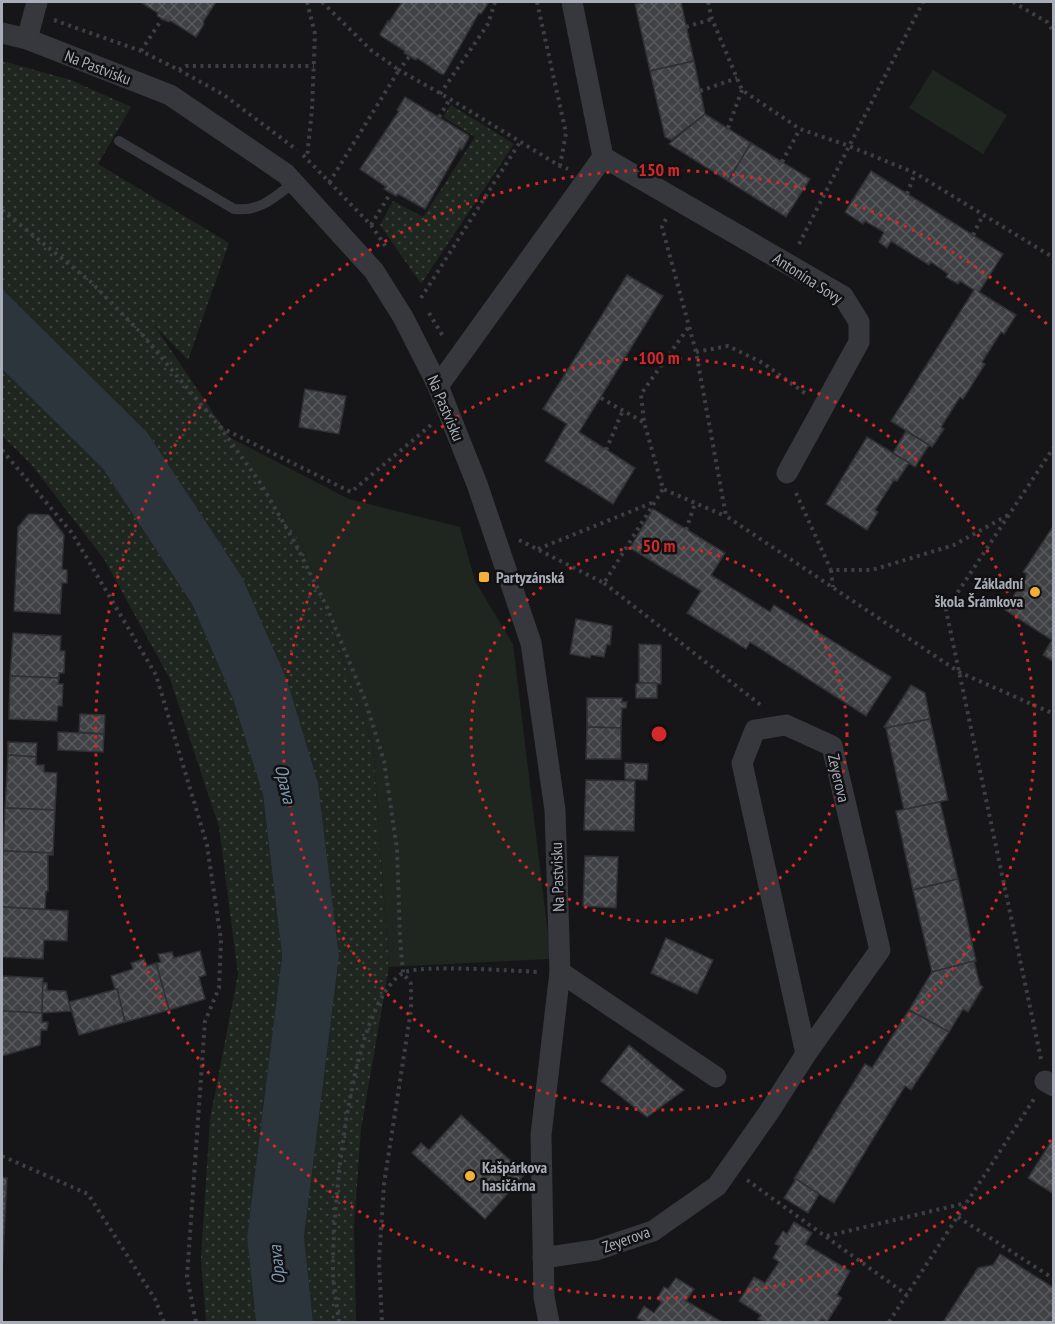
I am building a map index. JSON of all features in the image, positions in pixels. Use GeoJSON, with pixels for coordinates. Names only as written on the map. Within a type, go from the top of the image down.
{"type":"FeatureCollection","features":[{"type":"Feature","properties":{"kind":"street"},"geometry":{"type":"LineString","coordinates":[[27,39],[37,2]]}},
{"type":"Feature","properties":{"kind":"street"},"geometry":{"type":"LineString","coordinates":[[438,386],[603,157],[572,2]]}},
{"type":"Feature","properties":{"kind":"street","name":"Na Pastvisku"},"geometry":{"type":"LineString","coordinates":[[2,33],[27,39],[170,95],[286,174],[374,271],[403,317],[438,386],[531,642],[555,810],[561,972],[541,1135],[543,1258]]}},
{"type":"Feature","properties":{"kind":"street","name":"Antonína Sovy"},"geometry":{"type":"LineString","coordinates":[[603,157],[789,263],[843,297],[859,322],[859,342],[787,473]]}},
{"type":"Feature","properties":{"kind":"street"},"geometry":{"type":"LineString","coordinates":[[786,725],[755,730],[742,763],[806,1054]]}},
{"type":"Feature","properties":{"kind":"street","name":"Zeyerova"},"geometry":{"type":"LineString","coordinates":[[543,1258],[596,1250],[653,1231],[717,1186],[880,950],[832,746],[786,725]]}},
{"type":"Feature","properties":{"kind":"street"},"geometry":{"type":"LineString","coordinates":[[561,972],[716,1077]]}},
{"type":"Feature","properties":{"kind":"street"},"geometry":{"type":"LineString","coordinates":[[543,1258],[544,1297],[549,1323]]}},
{"type":"Feature","properties":{"kind":"lane"},"geometry":{"type":"LineString","coordinates":[[119,141],[234,209],[260,207],[294,182]]}},
{"type":"Feature","properties":{"kind":"path"},"geometry":{"type":"LineString","coordinates":[[307,2],[315,34],[307,159]]}},
{"type":"Feature","properties":{"kind":"path"},"geometry":{"type":"LineString","coordinates":[[322,2],[372,51],[399,70],[560,166],[588,176]]}},
{"type":"Feature","properties":{"kind":"path"},"geometry":{"type":"LineString","coordinates":[[440,94],[488,24],[495,2]]}},
{"type":"Feature","properties":{"kind":"path"},"geometry":{"type":"LineString","coordinates":[[537,2],[567,133],[560,166]]}},
{"type":"Feature","properties":{"kind":"path"},"geometry":{"type":"LineString","coordinates":[[708,2],[712,19],[742,90],[800,129],[915,173],[1053,258]]}},
{"type":"Feature","properties":{"kind":"path"},"geometry":{"type":"LineString","coordinates":[[789,263],[923,2]]}},
{"type":"Feature","properties":{"kind":"path"},"geometry":{"type":"LineString","coordinates":[[1013,2],[1047,22],[1053,32]]}},
{"type":"Feature","properties":{"kind":"path"},"geometry":{"type":"LineString","coordinates":[[141,51],[162,19]]}},
{"type":"Feature","properties":{"kind":"path"},"geometry":{"type":"LineString","coordinates":[[686,27],[712,19]]}},
{"type":"Feature","properties":{"kind":"path"},"geometry":{"type":"LineString","coordinates":[[315,205],[408,57]]}},
{"type":"Feature","properties":{"kind":"path"},"geometry":{"type":"LineString","coordinates":[[179,70],[186,66],[314,66]]}},
{"type":"Feature","properties":{"kind":"path"},"geometry":{"type":"LineString","coordinates":[[700,91],[737,78]]}},
{"type":"Feature","properties":{"kind":"path"},"geometry":{"type":"LineString","coordinates":[[728,128],[742,90]]}},
{"type":"Feature","properties":{"kind":"path"},"geometry":{"type":"LineString","coordinates":[[439,117],[450,99]]}},
{"type":"Feature","properties":{"kind":"path"},"geometry":{"type":"LineString","coordinates":[[782,162],[800,129]]}},
{"type":"Feature","properties":{"kind":"path"},"geometry":{"type":"LineString","coordinates":[[421,298],[520,142]]}},
{"type":"Feature","properties":{"kind":"path"},"geometry":{"type":"LineString","coordinates":[[907,194],[915,173]]}},
{"type":"Feature","properties":{"kind":"path"},"geometry":{"type":"LineString","coordinates":[[371,225],[390,194]]}},
{"type":"Feature","properties":{"kind":"path"},"geometry":{"type":"LineString","coordinates":[[677,200],[662,227],[696,352],[726,516]]}},
{"type":"Feature","properties":{"kind":"path"},"geometry":{"type":"LineString","coordinates":[[2,210],[91,282],[140,332],[220,427],[261,484],[295,543],[326,605],[365,700],[384,760],[395,838],[403,973],[411,984],[411,1010],[384,1184],[379,1261],[382,1323]]}},
{"type":"Feature","properties":{"kind":"path"},"geometry":{"type":"LineString","coordinates":[[973,235],[983,215]]}},
{"type":"Feature","properties":{"kind":"path"},"geometry":{"type":"LineString","coordinates":[[663,489],[644,422],[641,394],[689,327]]}},
{"type":"Feature","properties":{"kind":"path"},"geometry":{"type":"LineString","coordinates":[[696,352],[728,346],[763,363],[798,386],[823,408]]}},
{"type":"Feature","properties":{"kind":"path"},"geometry":{"type":"LineString","coordinates":[[601,398],[644,422]]}},
{"type":"Feature","properties":{"kind":"path"},"geometry":{"type":"LineString","coordinates":[[220,427],[351,492],[448,410]]}},
{"type":"Feature","properties":{"kind":"path"},"geometry":{"type":"LineString","coordinates":[[606,450],[623,410]]}},
{"type":"Feature","properties":{"kind":"path"},"geometry":{"type":"LineString","coordinates":[[889,1323],[966,1203],[1049,1083],[946,610],[1053,447]]}},
{"type":"Feature","properties":{"kind":"path"},"geometry":{"type":"LineString","coordinates":[[2,450],[72,533],[156,675],[207,845],[221,940],[219,988],[204,1021],[190,1230],[188,1277],[196,1323]]}},
{"type":"Feature","properties":{"kind":"path"},"geometry":{"type":"LineString","coordinates":[[787,473],[831,570],[833,587]]}},
{"type":"Feature","properties":{"kind":"path"},"geometry":{"type":"LineString","coordinates":[[604,583],[663,489]]}},
{"type":"Feature","properties":{"kind":"path"},"geometry":{"type":"LineString","coordinates":[[663,489],[726,516],[959,672],[1053,714]]}},
{"type":"Feature","properties":{"kind":"path"},"geometry":{"type":"LineString","coordinates":[[538,549],[654,502]]}},
{"type":"Feature","properties":{"kind":"path"},"geometry":{"type":"LineString","coordinates":[[686,530],[695,503]]}},
{"type":"Feature","properties":{"kind":"path"},"geometry":{"type":"LineString","coordinates":[[831,570],[872,570],[954,545],[1010,513]]}},
{"type":"Feature","properties":{"kind":"path"},"geometry":{"type":"LineString","coordinates":[[490,525],[604,583],[786,725]]}},
{"type":"Feature","properties":{"kind":"path"},"geometry":{"type":"LineString","coordinates":[[339,1323],[333,1273],[338,1182],[352,1082],[367,1030],[384,994],[403,973],[425,969],[561,972]]}},
{"type":"Feature","properties":{"kind":"path"},"geometry":{"type":"LineString","coordinates":[[2,1156],[88,1194],[155,1299],[164,1323]]}},
{"type":"Feature","properties":{"kind":"path"},"geometry":{"type":"LineString","coordinates":[[730,1168],[907,1295]]}},
{"type":"Feature","properties":{"kind":"path"},"geometry":{"type":"LineString","coordinates":[[826,1236],[966,1203]]}},
{"type":"Feature","properties":{"kind":"path"},"geometry":{"type":"LineString","coordinates":[[958,1217],[1053,1279]]}},
{"type":"Feature","properties":{"kind":"shaded area"},"geometry":{"type":"Polygon","coordinates":[[[2,61],[71,80],[131,107],[98,164],[229,243],[188,360],[154,325],[303,546],[373,746],[389,967],[361,1129],[354,1226],[356,1322],[313,1322],[304,1238],[339,956],[318,783],[287,680],[242,577],[147,432],[2,289],[2,61]]]}},
{"type":"Feature","properties":{"kind":"shaded area"},"geometry":{"type":"Polygon","coordinates":[[[933,70],[1007,115],[983,154],[909,108],[933,70]]]}},
{"type":"Feature","properties":{"kind":"shaded area"},"geometry":{"type":"Polygon","coordinates":[[[451,105],[514,144],[421,284],[380,225],[393,201],[423,217],[475,137],[443,117],[451,105]]]}},
{"type":"Feature","properties":{"kind":"shaded area"},"geometry":{"type":"Polygon","coordinates":[[[2,369],[103,469],[192,604],[233,699],[263,795],[282,956],[247,1237],[256,1322],[206,1322],[201,1259],[210,1119],[238,974],[219,827],[170,679],[104,559],[31,464],[2,436],[2,369]]]}},
{"type":"Feature","properties":{"kind":"shaded area"},"geometry":{"type":"Polygon","coordinates":[[[223,434],[349,499],[460,527],[475,581],[513,644],[551,959],[389,967],[373,746],[303,546],[223,434]]]}},
{"type":"Feature","properties":{"kind":"water","name":"Opava"},"geometry":{"type":"Polygon","coordinates":[[[2,289],[147,432],[242,577],[287,680],[318,783],[339,956],[304,1237],[313,1322],[256,1322],[247,1237],[282,956],[263,795],[233,699],[192,604],[103,469],[2,369],[2,289]]]}},
{"type":"Feature","properties":{"kind":"building"},"geometry":{"type":"Polygon","coordinates":[[[140,2],[216,2],[196,37],[171,21],[168,22],[157,16],[158,13],[140,2]]]}},
{"type":"Feature","properties":{"kind":"building"},"geometry":{"type":"Polygon","coordinates":[[[402,2],[489,2],[481,14],[479,13],[444,74],[441,74],[417,58],[416,60],[404,53],[405,51],[381,36],[388,21],[402,2]]]}},
{"type":"Feature","properties":{"kind":"building"},"geometry":{"type":"Polygon","coordinates":[[[681,2],[694,61],[650,71],[635,4],[681,2]]]}},
{"type":"Feature","properties":{"kind":"building"},"geometry":{"type":"Polygon","coordinates":[[[694,61],[705,114],[671,140],[665,137],[650,71],[694,61]]]}},
{"type":"Feature","properties":{"kind":"building"},"geometry":{"type":"Polygon","coordinates":[[[405,97],[469,137],[462,150],[460,148],[425,209],[384,189],[386,187],[360,169],[399,111],[397,110],[405,97]]]}},
{"type":"Feature","properties":{"kind":"building"},"geometry":{"type":"Polygon","coordinates":[[[705,114],[751,143],[728,181],[669,144],[705,114]]]}},
{"type":"Feature","properties":{"kind":"building"},"geometry":{"type":"Polygon","coordinates":[[[751,143],[810,179],[786,217],[728,181],[751,143]]]}},
{"type":"Feature","properties":{"kind":"building"},"geometry":{"type":"Polygon","coordinates":[[[871,171],[1003,254],[979,292],[1016,315],[1004,334],[1001,332],[982,362],[985,364],[963,399],[960,397],[941,427],[944,429],[932,447],[891,421],[974,290],[960,281],[958,284],[946,277],[948,274],[931,262],[929,265],[891,241],[887,248],[879,242],[884,232],[865,221],[863,224],[845,212],[871,171]]]}},
{"type":"Feature","properties":{"kind":"building"},"geometry":{"type":"Polygon","coordinates":[[[627,275],[663,296],[579,432],[635,468],[613,504],[545,461],[567,424],[543,409],[627,275]]]}},
{"type":"Feature","properties":{"kind":"building"},"geometry":{"type":"Polygon","coordinates":[[[305,389],[346,396],[339,434],[299,427],[305,389]]]}},
{"type":"Feature","properties":{"kind":"building"},"geometry":{"type":"Polygon","coordinates":[[[906,431],[929,445],[915,467],[893,453],[906,431]]]}},
{"type":"Feature","properties":{"kind":"building"},"geometry":{"type":"Polygon","coordinates":[[[867,437],[909,463],[897,481],[894,480],[875,510],[878,512],[867,530],[826,504],[867,437]]]}},
{"type":"Feature","properties":{"kind":"building"},"geometry":{"type":"Polygon","coordinates":[[[653,509],[725,553],[711,575],[770,612],[774,605],[891,677],[866,716],[750,642],[746,649],[687,613],[701,591],[630,548],[653,509]]]}},
{"type":"Feature","properties":{"kind":"building"},"geometry":{"type":"Polygon","coordinates":[[[29,514],[49,515],[64,535],[62,569],[67,570],[67,583],[62,583],[60,614],[14,611],[18,527],[29,514]]]}},
{"type":"Feature","properties":{"kind":"building","name":"Základní škola Šrámkova"},"geometry":{"type":"Polygon","coordinates":[[[1054,525],[1054,662],[1043,655],[1052,640],[1005,610],[1027,574],[1023,572],[1054,525]]]}},
{"type":"Feature","properties":{"kind":"building"},"geometry":{"type":"Polygon","coordinates":[[[576,619],[612,626],[610,645],[607,644],[604,657],[591,655],[590,658],[570,654],[576,619]]]}},
{"type":"Feature","properties":{"kind":"building"},"geometry":{"type":"Polygon","coordinates":[[[13,633],[61,636],[60,651],[65,651],[64,673],[59,673],[59,678],[10,676],[13,633]]]}},
{"type":"Feature","properties":{"kind":"building"},"geometry":{"type":"Polygon","coordinates":[[[639,644],[661,645],[661,684],[639,683],[639,644]]]}},
{"type":"Feature","properties":{"kind":"building"},"geometry":{"type":"Polygon","coordinates":[[[10,676],[59,678],[58,684],[63,684],[62,706],[58,706],[57,721],[9,719],[10,676]]]}},
{"type":"Feature","properties":{"kind":"building"},"geometry":{"type":"Polygon","coordinates":[[[657,683],[657,698],[636,698],[636,684],[657,683]]]}},
{"type":"Feature","properties":{"kind":"building"},"geometry":{"type":"Polygon","coordinates":[[[911,685],[925,693],[930,719],[884,727],[911,685]]]}},
{"type":"Feature","properties":{"kind":"building"},"geometry":{"type":"Polygon","coordinates":[[[587,698],[622,698],[622,702],[627,702],[626,708],[622,708],[621,728],[587,727],[587,698]]]}},
{"type":"Feature","properties":{"kind":"building"},"geometry":{"type":"Polygon","coordinates":[[[80,714],[105,715],[104,734],[79,732],[80,714]]]}},
{"type":"Feature","properties":{"kind":"building"},"geometry":{"type":"Polygon","coordinates":[[[930,719],[948,800],[904,810],[886,728],[930,719]]]}},
{"type":"Feature","properties":{"kind":"building"},"geometry":{"type":"Polygon","coordinates":[[[587,727],[621,728],[621,759],[586,759],[587,727]]]}},
{"type":"Feature","properties":{"kind":"building"},"geometry":{"type":"Polygon","coordinates":[[[58,732],[104,734],[103,752],[58,750],[58,732]]]}},
{"type":"Feature","properties":{"kind":"building"},"geometry":{"type":"Polygon","coordinates":[[[8,742],[37,743],[36,757],[8,755],[8,742]]]}},
{"type":"Feature","properties":{"kind":"building"},"geometry":{"type":"Polygon","coordinates":[[[8,755],[36,757],[36,765],[44,765],[44,772],[57,773],[55,810],[5,808],[8,755]]]}},
{"type":"Feature","properties":{"kind":"building"},"geometry":{"type":"Polygon","coordinates":[[[625,763],[648,764],[647,780],[625,779],[625,763]]]}},
{"type":"Feature","properties":{"kind":"building"},"geometry":{"type":"Polygon","coordinates":[[[586,780],[635,781],[634,831],[584,830],[586,780]]]}},
{"type":"Feature","properties":{"kind":"building"},"geometry":{"type":"Polygon","coordinates":[[[940,802],[958,879],[913,890],[896,811],[940,802]]]}},
{"type":"Feature","properties":{"kind":"building"},"geometry":{"type":"Polygon","coordinates":[[[5,808],[55,810],[53,853],[3,851],[5,808]]]}},
{"type":"Feature","properties":{"kind":"building"},"geometry":{"type":"Polygon","coordinates":[[[3,851],[53,853],[53,855],[48,855],[48,891],[46,891],[45,909],[2,907],[3,851]]]}},
{"type":"Feature","properties":{"kind":"building"},"geometry":{"type":"Polygon","coordinates":[[[585,856],[618,857],[616,908],[583,906],[585,856]]]}},
{"type":"Feature","properties":{"kind":"building"},"geometry":{"type":"Polygon","coordinates":[[[958,879],[976,961],[932,972],[913,890],[958,879]]]}},
{"type":"Feature","properties":{"kind":"building"},"geometry":{"type":"Polygon","coordinates":[[[2,907],[68,911],[67,941],[44,940],[43,959],[2,957],[2,907]]]}},
{"type":"Feature","properties":{"kind":"building"},"geometry":{"type":"Polygon","coordinates":[[[666,938],[713,960],[697,994],[651,973],[666,938]]]}},
{"type":"Feature","properties":{"kind":"building"},"geometry":{"type":"Polygon","coordinates":[[[200,951],[206,975],[199,977],[205,999],[169,1010],[156,963],[161,962],[158,954],[172,952],[174,958],[200,951]]]}},
{"type":"Feature","properties":{"kind":"building"},"geometry":{"type":"Polygon","coordinates":[[[144,959],[147,966],[156,963],[169,1010],[125,1022],[117,989],[115,989],[111,976],[133,969],[131,963],[144,959]]]}},
{"type":"Feature","properties":{"kind":"building"},"geometry":{"type":"Polygon","coordinates":[[[974,961],[980,985],[983,987],[968,1012],[963,1009],[949,1032],[909,1010],[932,972],[974,961]]]}},
{"type":"Feature","properties":{"kind":"building"},"geometry":{"type":"Polygon","coordinates":[[[2,976],[43,978],[42,1013],[2,1011],[2,976]]]}},
{"type":"Feature","properties":{"kind":"building"},"geometry":{"type":"Polygon","coordinates":[[[43,983],[47,983],[47,990],[66,991],[71,1011],[42,1013],[43,983]]]}},
{"type":"Feature","properties":{"kind":"building"},"geometry":{"type":"Polygon","coordinates":[[[117,989],[125,1022],[79,1035],[69,1002],[117,989]]]}},
{"type":"Feature","properties":{"kind":"building"},"geometry":{"type":"Polygon","coordinates":[[[909,1010],[949,1032],[911,1090],[905,1086],[834,1203],[794,1179],[865,1064],[872,1068],[909,1010]]]}},
{"type":"Feature","properties":{"kind":"building"},"geometry":{"type":"Polygon","coordinates":[[[2,1011],[42,1013],[42,1022],[48,1022],[47,1030],[41,1030],[40,1045],[2,1056],[2,1011]]]}},
{"type":"Feature","properties":{"kind":"building"},"geometry":{"type":"Polygon","coordinates":[[[629,1045],[684,1090],[647,1117],[601,1081],[629,1045]]]}},
{"type":"Feature","properties":{"kind":"building"},"geometry":{"type":"Polygon","coordinates":[[[461,1115],[525,1174],[485,1219],[412,1153],[421,1143],[429,1150],[461,1115]]]}},
{"type":"Feature","properties":{"kind":"building"},"geometry":{"type":"Polygon","coordinates":[[[1054,1137],[1054,1194],[1028,1178],[1054,1137]]]}},
{"type":"Feature","properties":{"kind":"building"},"geometry":{"type":"Polygon","coordinates":[[[2,1177],[7,1178],[2,1274],[2,1177]]]}},
{"type":"Feature","properties":{"kind":"building"},"geometry":{"type":"Polygon","coordinates":[[[796,1179],[819,1194],[808,1213],[784,1198],[796,1179]]]}},
{"type":"Feature","properties":{"kind":"building"},"geometry":{"type":"Polygon","coordinates":[[[794,1222],[812,1233],[805,1244],[850,1271],[837,1295],[842,1298],[827,1322],[822,1319],[820,1322],[764,1322],[758,1319],[761,1315],[739,1301],[754,1277],[765,1283],[779,1262],[773,1258],[780,1246],[775,1244],[783,1231],[787,1234],[794,1222]]]}},
{"type":"Feature","properties":{"kind":"building"},"geometry":{"type":"Polygon","coordinates":[[[1000,1254],[1054,1288],[1054,1322],[943,1322],[978,1268],[993,1265],[1000,1254]]]}},
{"type":"Feature","properties":{"kind":"building"},"geometry":{"type":"Polygon","coordinates":[[[676,1278],[694,1289],[686,1301],[722,1322],[644,1322],[637,1318],[644,1306],[654,1313],[662,1302],[657,1299],[664,1287],[668,1289],[676,1278]]]}},
{"type":"Feature","properties":{"kind":"place","name":"Partyzánská"},"geometry":{"type":"Point","coordinates":[484,577]}},
{"type":"Feature","properties":{"kind":"place","name":"Základní škola Šrámkova"},"geometry":{"type":"Point","coordinates":[1035,592]}},
{"type":"Feature","properties":{"kind":"place","name":"Kašpárkova hasičárna"},"geometry":{"type":"Point","coordinates":[470,1176]}}]}
